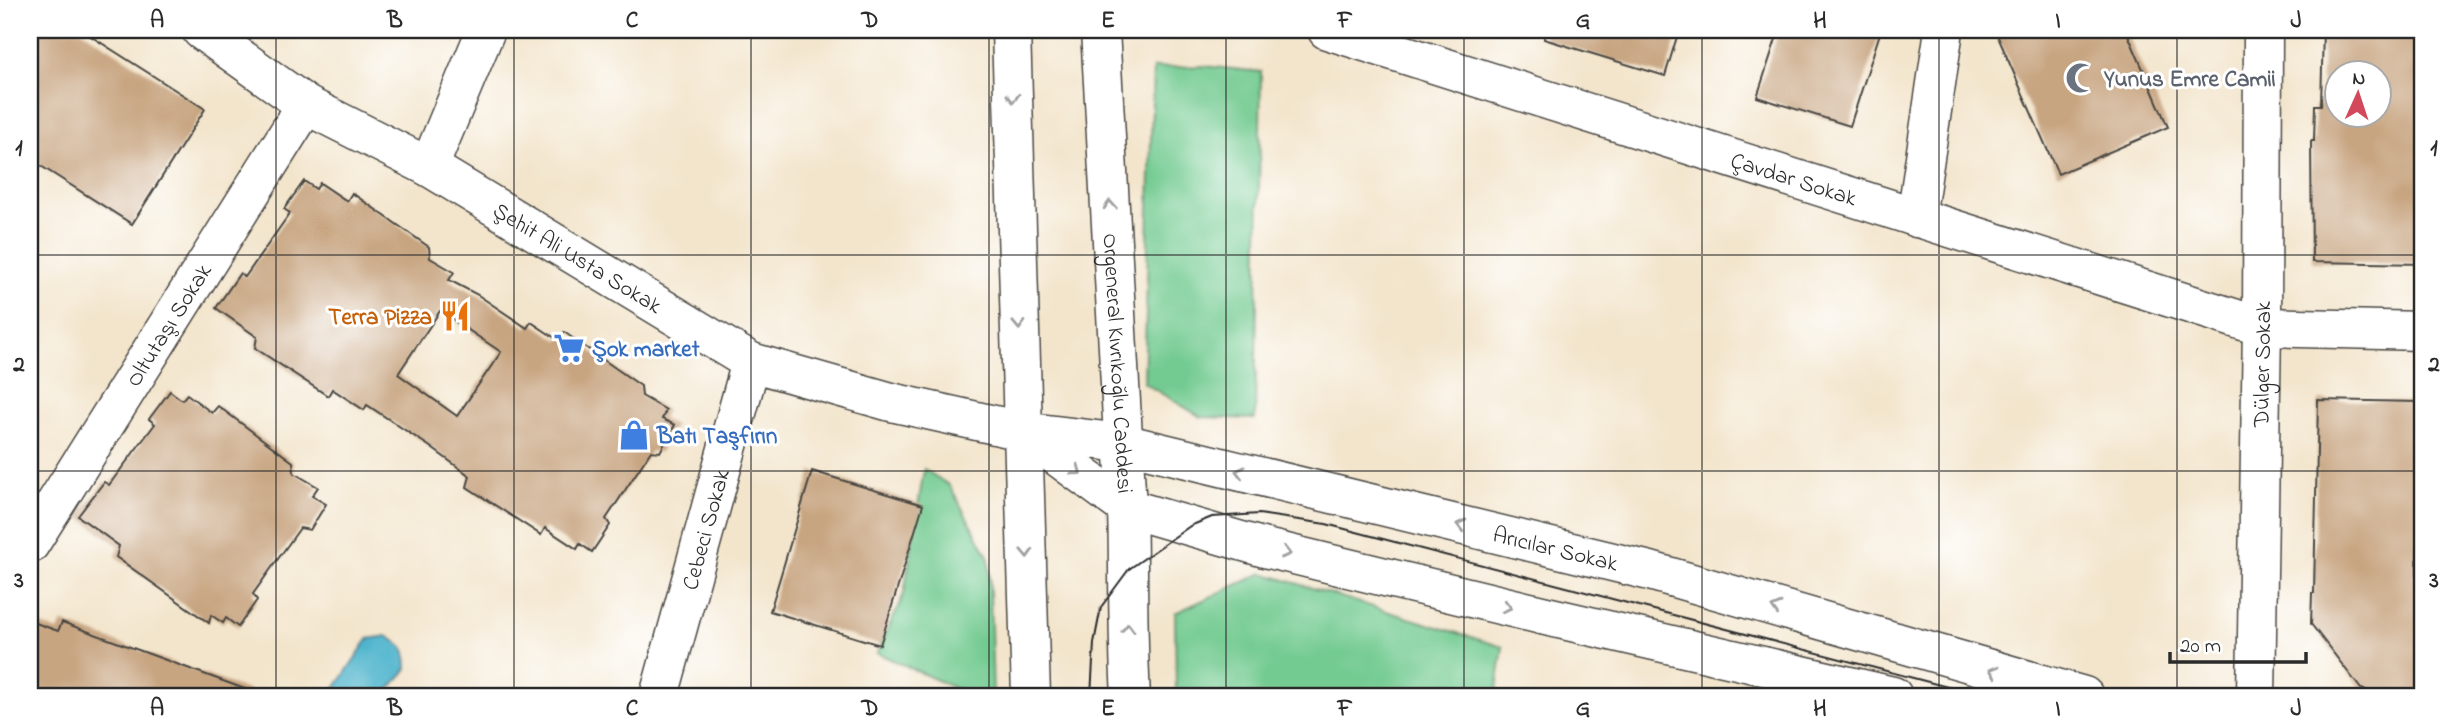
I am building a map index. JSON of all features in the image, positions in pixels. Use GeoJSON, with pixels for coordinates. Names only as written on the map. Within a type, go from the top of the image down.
{"type":"FeatureCollection","features":[{"type":"Feature","properties":{"kind":"street","name":"Şehit Ali Usta Sokak"},"geometry":{"type":"LineString","coordinates":[[201,30],[306,105],[429,167],[751,362],[891,402],[1022,431]]}},
{"type":"Feature","properties":{"kind":"street"},"geometry":{"type":"LineString","coordinates":[[429,167],[486,30]]}},
{"type":"Feature","properties":{"kind":"street"},"geometry":{"type":"LineString","coordinates":[[1011,30],[1031,696]]}},
{"type":"Feature","properties":{"kind":"street","name":"Orgeneral Kıvrıkoğlu Caddesi"},"geometry":{"type":"LineString","coordinates":[[1100,30],[1129,569],[1128,643],[1131,696]]}},
{"type":"Feature","properties":{"kind":"street","name":"Çavdar Sokak"},"geometry":{"type":"LineString","coordinates":[[1327,30],[2262,327]]}},
{"type":"Feature","properties":{"kind":"street"},"geometry":{"type":"LineString","coordinates":[[1916,218],[1944,30]]}},
{"type":"Feature","properties":{"kind":"street","name":"Dülger Sokak"},"geometry":{"type":"LineString","coordinates":[[2256,696],[2262,327],[2263,30]]}},
{"type":"Feature","properties":{"kind":"street","name":"Oltutaşı Sokak"},"geometry":{"type":"LineString","coordinates":[[30,544],[306,105]]}},
{"type":"Feature","properties":{"kind":"street"},"geometry":{"type":"LineString","coordinates":[[2262,327],[2423,331]]}},
{"type":"Feature","properties":{"kind":"street","name":"Cebeci Sokak"},"geometry":{"type":"LineString","coordinates":[[659,696],[751,362]]}},
{"type":"Feature","properties":{"kind":"street"},"geometry":{"type":"LineString","coordinates":[[1022,431],[1126,508],[1265,548],[1766,682],[1893,696]]}},
{"type":"Feature","properties":{"kind":"street","name":"Arıcılar Sokak"},"geometry":{"type":"LineString","coordinates":[[1022,431],[1122,443],[1650,571],[2084,696]]}},
{"type":"Feature","properties":{"kind":"green space"},"geometry":{"type":"Polygon","coordinates":[[[1204,66],[1261,72],[1255,419],[1201,417],[1144,383],[1153,68],[1204,66]]]}},
{"type":"Feature","properties":{"kind":"green space"},"geometry":{"type":"Polygon","coordinates":[[[924,469],[950,486],[989,558],[993,696],[972,696],[877,653],[904,594],[924,469]]]}},
{"type":"Feature","properties":{"kind":"green space"},"geometry":{"type":"Polygon","coordinates":[[[1263,573],[1503,647],[1496,696],[1176,696],[1175,613],[1263,573]]]}},
{"type":"Feature","properties":{"kind":"water"},"geometry":{"type":"Polygon","coordinates":[[[387,636],[403,649],[407,669],[384,696],[330,696],[368,639],[387,636]]]}},
{"type":"Feature","properties":{"kind":"building"},"geometry":{"type":"Polygon","coordinates":[[[30,30],[81,30],[205,109],[132,224],[30,159],[30,30]]]}},
{"type":"Feature","properties":{"kind":"building"},"geometry":{"type":"Polygon","coordinates":[[[1545,30],[1679,30],[1665,76],[1544,39],[1545,30]]]}},
{"type":"Feature","properties":{"kind":"building"},"geometry":{"type":"Polygon","coordinates":[[[1779,30],[1881,30],[1850,126],[1757,97],[1779,30]]]}},
{"type":"Feature","properties":{"kind":"building","name":"Yunus Emre Camii"},"geometry":{"type":"Polygon","coordinates":[[[1995,30],[2126,30],[2168,127],[2058,174],[1995,30]]]}},
{"type":"Feature","properties":{"kind":"building"},"geometry":{"type":"Polygon","coordinates":[[[2323,30],[2423,30],[2423,264],[2312,262],[2311,141],[2314,141],[2315,105],[2321,105],[2323,30]]]}},
{"type":"Feature","properties":{"kind":"building"},"geometry":{"type":"Polygon","coordinates":[[[304,181],[316,189],[320,183],[347,201],[352,193],[429,247],[430,258],[454,272],[449,280],[478,295],[527,328],[531,322],[558,340],[564,332],[641,386],[642,396],[666,410],[662,419],[675,425],[660,452],[651,451],[606,519],[610,525],[592,552],[580,544],[577,549],[545,528],[541,535],[467,487],[470,476],[429,446],[367,405],[364,410],[332,389],[328,396],[255,348],[257,337],[216,308],[240,273],[245,277],[290,213],[284,209],[304,181]],[[440,311],[398,374],[457,416],[501,352],[440,311]]]}},
{"type":"Feature","properties":{"kind":"building"},"geometry":{"type":"Polygon","coordinates":[[[170,391],[182,400],[187,394],[212,413],[218,406],[293,462],[294,473],[318,487],[312,496],[326,504],[310,530],[300,528],[253,594],[257,600],[238,627],[226,618],[223,623],[211,615],[209,623],[116,557],[119,546],[78,516],[104,482],[109,485],[155,424],[149,419],[170,391]]]}},
{"type":"Feature","properties":{"kind":"building"},"geometry":{"type":"Polygon","coordinates":[[[2318,400],[2420,402],[2417,581],[2423,590],[2423,696],[2386,696],[2361,689],[2311,624],[2318,400]]]}},
{"type":"Feature","properties":{"kind":"building"},"geometry":{"type":"Polygon","coordinates":[[[812,471],[923,505],[880,645],[770,611],[812,471]]]}},
{"type":"Feature","properties":{"kind":"building"},"geometry":{"type":"Polygon","coordinates":[[[30,621],[58,631],[62,622],[253,692],[252,696],[30,696],[30,621]]]}},
{"type":"Feature","properties":{"kind":"tram line"},"geometry":{"type":"LineString","coordinates":[[1091,696],[1094,643],[1101,607],[1129,569],[1190,526],[1212,517],[1259,514],[1326,524],[1982,696]]}},
{"type":"Feature","properties":{"kind":"place","name":"Yunus Emre Camii"},"geometry":{"type":"Point","coordinates":[2081,78]}},
{"type":"Feature","properties":{"kind":"place","name":"Terra Pizza"},"geometry":{"type":"Point","coordinates":[455,316]}},
{"type":"Feature","properties":{"kind":"place","name":"Şok market"},"geometry":{"type":"Point","coordinates":[569,348]}},
{"type":"Feature","properties":{"kind":"place","name":"Batı Taşfırın"},"geometry":{"type":"Point","coordinates":[634,435]}}]}
